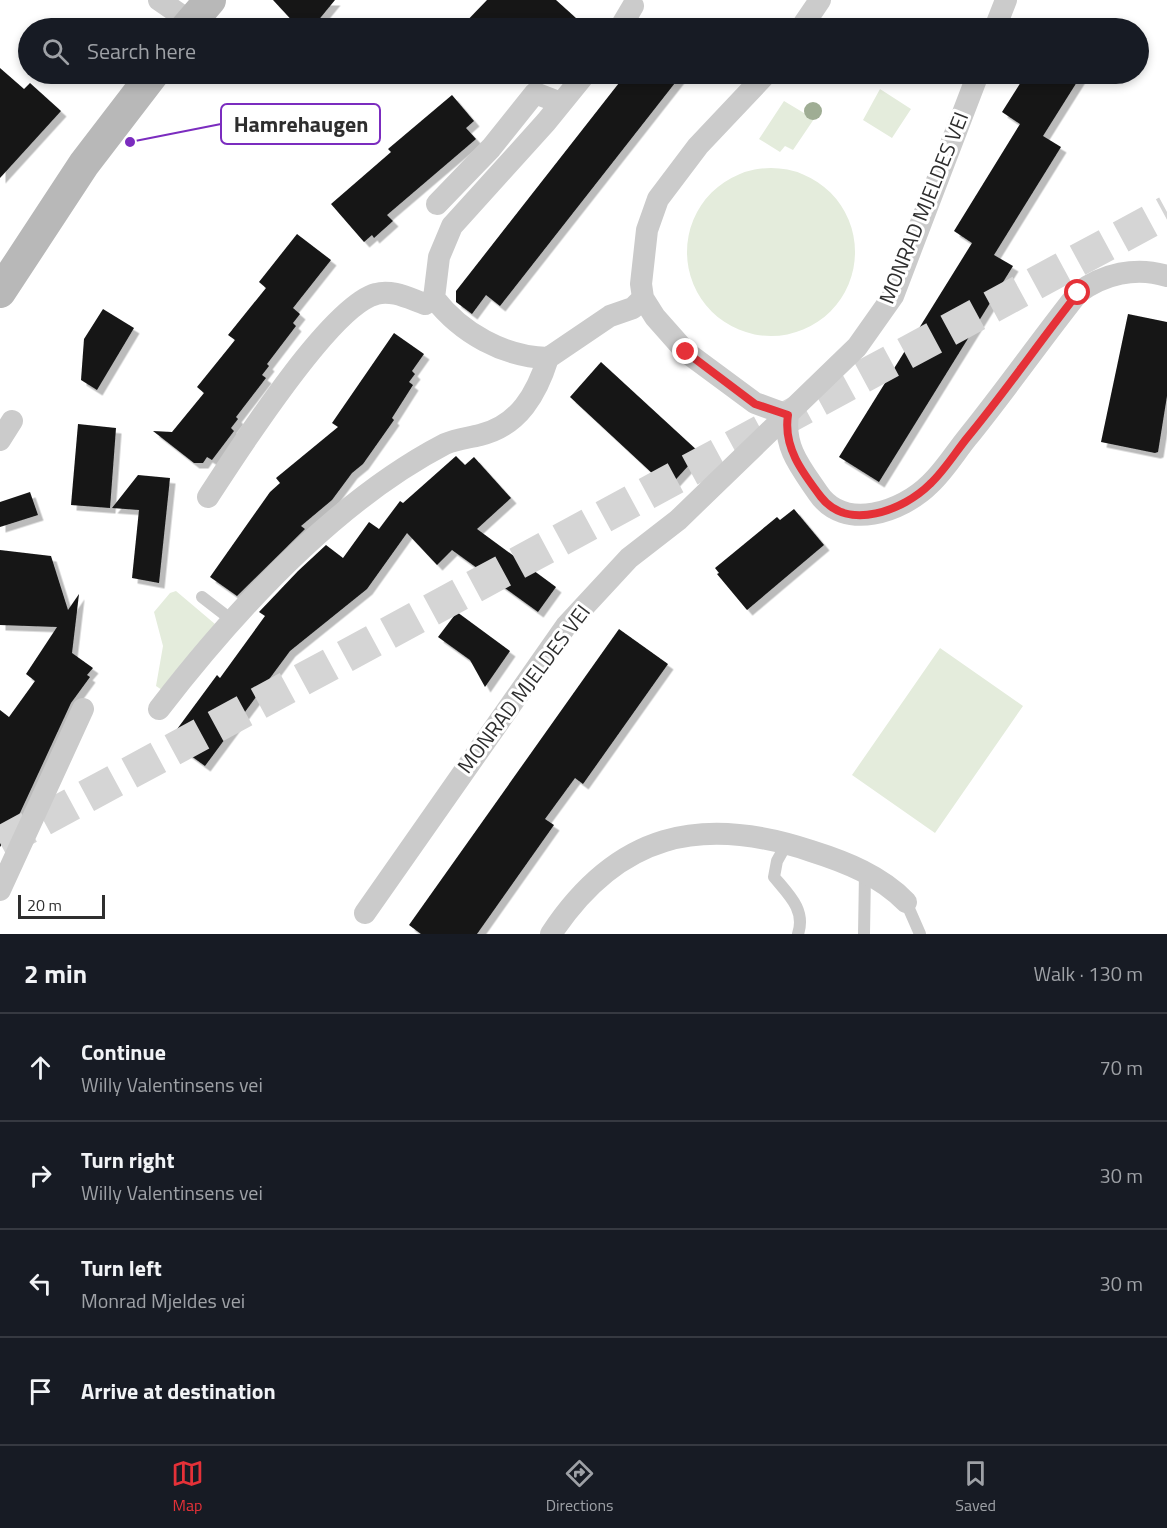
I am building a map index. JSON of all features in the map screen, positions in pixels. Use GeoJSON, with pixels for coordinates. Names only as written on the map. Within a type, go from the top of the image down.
{"type":"FeatureCollection","features":[{"type":"Feature","properties":{"kind":"main road"},"geometry":{"type":"LineString","coordinates":[[0,292],[84,164],[145,84]]}},
{"type":"Feature","properties":{"kind":"street"},"geometry":{"type":"LineString","coordinates":[[159,0],[196,17]]}},
{"type":"Feature","properties":{"kind":"street"},"geometry":{"type":"LineString","coordinates":[[808,18],[820,0]]}},
{"type":"Feature","properties":{"kind":"street"},"geometry":{"type":"LineString","coordinates":[[999,18],[1006,0]]}},
{"type":"Feature","properties":{"kind":"street"},"geometry":{"type":"LineString","coordinates":[[626,18],[633,6]]}},
{"type":"Feature","properties":{"kind":"street"},"geometry":{"type":"LineString","coordinates":[[208,497],[273,399],[358,303],[379,293],[391,292],[425,304],[434,298],[440,257],[452,226],[577,84]]}},
{"type":"Feature","properties":{"kind":"street"},"geometry":{"type":"LineString","coordinates":[[757,84],[698,146],[658,199],[647,230],[640,269],[643,298],[655,317],[686,352],[755,404],[788,415],[786,428],[790,450],[828,505],[853,515],[863,516],[889,510],[929,485],[1012,382],[1078,293],[1092,282],[1120,273],[1151,272],[1167,276]]}},
{"type":"Feature","properties":{"kind":"street","name":"MONRAD MJELDES VEI"},"geometry":{"type":"LineString","coordinates":[[365,913],[566,626],[629,558],[678,520],[857,347],[893,296],[974,84]]}},
{"type":"Feature","properties":{"kind":"street"},"geometry":{"type":"LineString","coordinates":[[437,204],[491,148],[535,93],[561,103]]}},
{"type":"Feature","properties":{"kind":"street"},"geometry":{"type":"LineString","coordinates":[[434,298],[468,330],[489,343],[505,351],[548,358]]}},
{"type":"Feature","properties":{"kind":"street"},"geometry":{"type":"LineString","coordinates":[[159,709],[202,654],[343,512],[445,444],[502,428],[526,407],[548,358],[610,316],[633,308],[643,298]]}},
{"type":"Feature","properties":{"kind":"street"},"geometry":{"type":"LineString","coordinates":[[0,440],[12,421]]}},
{"type":"Feature","properties":{"kind":"street"},"geometry":{"type":"LineString","coordinates":[[0,890],[83,709]]}},
{"type":"Feature","properties":{"kind":"street"},"geometry":{"type":"LineString","coordinates":[[551,934],[594,880],[616,863],[648,846],[681,836],[715,833],[752,836],[787,843],[865,873],[891,887],[906,902]]}},
{"type":"Feature","properties":{"kind":"lane"},"geometry":{"type":"LineString","coordinates":[[202,597],[233,621]]}},
{"type":"Feature","properties":{"kind":"lane"},"geometry":{"type":"LineString","coordinates":[[787,843],[777,861],[774,877],[799,908],[802,916],[798,934]]}},
{"type":"Feature","properties":{"kind":"lane"},"geometry":{"type":"LineString","coordinates":[[864,934],[865,873]]}},
{"type":"Feature","properties":{"kind":"lane"},"geometry":{"type":"LineString","coordinates":[[906,902],[920,934]]}},
{"type":"Feature","properties":{"kind":"green space"},"geometry":{"type":"Polygon","coordinates":[[[880,89],[911,109],[892,138],[863,120],[880,89]]]}},
{"type":"Feature","properties":{"kind":"green space"},"geometry":{"type":"Polygon","coordinates":[[[784,101],[814,119],[793,150],[785,146],[780,152],[759,139],[784,101]]]}},
{"type":"Feature","properties":{"kind":"green space"},"geometry":{"type":"Polygon","coordinates":[[[771,168],[803,175],[830,193],[848,220],[855,252],[848,284],[830,311],[803,329],[771,336],[739,329],[712,311],[694,284],[687,252],[694,220],[712,193],[739,175],[771,168]]]}},
{"type":"Feature","properties":{"kind":"green space"},"geometry":{"type":"Polygon","coordinates":[[[176,591],[215,624],[162,690],[156,686],[163,646],[154,612],[170,593],[176,591]]]}},
{"type":"Feature","properties":{"kind":"green space"},"geometry":{"type":"Polygon","coordinates":[[[940,648],[1023,706],[935,833],[852,775],[940,648]]]}},
{"type":"Feature","properties":{"kind":"building"},"geometry":{"type":"Polygon","coordinates":[[[273,0],[335,0],[320,18],[290,18],[273,0]]]}},
{"type":"Feature","properties":{"kind":"building"},"geometry":{"type":"Polygon","coordinates":[[[487,0],[556,0],[576,18],[470,18],[487,0]]]}},
{"type":"Feature","properties":{"kind":"building"},"geometry":{"type":"Polygon","coordinates":[[[0,68],[24,89],[31,84],[61,111],[0,178],[0,68]]]}},
{"type":"Feature","properties":{"kind":"building"},"geometry":{"type":"Polygon","coordinates":[[[618,84],[674,84],[500,306],[486,295],[472,314],[456,302],[456,291],[618,84]]]}},
{"type":"Feature","properties":{"kind":"building"},"geometry":{"type":"Polygon","coordinates":[[[1020,84],[1076,84],[1043,136],[1061,147],[994,255],[1013,266],[879,482],[839,457],[972,243],[954,231],[1020,124],[1002,112],[1020,84]]]}},
{"type":"Feature","properties":{"kind":"building"},"geometry":{"type":"Polygon","coordinates":[[[452,95],[474,121],[466,128],[476,139],[387,215],[393,221],[374,238],[372,235],[364,242],[331,204],[391,152],[388,149],[452,95]]]}},
{"type":"Feature","properties":{"kind":"building"},"geometry":{"type":"Polygon","coordinates":[[[297,234],[331,260],[293,308],[300,314],[293,323],[296,326],[267,364],[269,366],[262,375],[266,378],[236,417],[238,419],[231,428],[234,431],[212,460],[207,457],[203,463],[194,463],[153,431],[172,432],[204,393],[197,387],[235,340],[228,335],[266,288],[259,282],[297,234]]]}},
{"type":"Feature","properties":{"kind":"building"},"geometry":{"type":"Polygon","coordinates":[[[103,309],[134,328],[97,390],[81,380],[84,339],[103,309]]]}},
{"type":"Feature","properties":{"kind":"building"},"geometry":{"type":"Polygon","coordinates":[[[1128,314],[1167,322],[1167,396],[1158,452],[1155,453],[1101,442],[1128,314]]]}},
{"type":"Feature","properties":{"kind":"building"},"geometry":{"type":"Polygon","coordinates":[[[394,333],[424,354],[412,371],[415,374],[409,382],[413,385],[392,418],[394,420],[363,464],[352,473],[332,500],[301,526],[305,529],[237,596],[210,577],[270,492],[280,483],[276,478],[338,427],[332,423],[394,333]]]}},
{"type":"Feature","properties":{"kind":"building"},"geometry":{"type":"Polygon","coordinates":[[[601,362],[700,453],[668,488],[570,397],[601,362]]]}},
{"type":"Feature","properties":{"kind":"building"},"geometry":{"type":"Polygon","coordinates":[[[78,424],[116,428],[110,508],[71,505],[78,424]]]}},
{"type":"Feature","properties":{"kind":"building"},"geometry":{"type":"Polygon","coordinates":[[[456,456],[465,465],[474,457],[511,498],[477,529],[556,587],[538,612],[452,550],[437,565],[407,533],[367,589],[290,651],[205,766],[169,740],[217,675],[220,678],[265,616],[259,612],[298,571],[326,545],[343,558],[369,522],[379,529],[400,501],[403,503],[456,456]]]}},
{"type":"Feature","properties":{"kind":"building"},"geometry":{"type":"Polygon","coordinates":[[[138,475],[170,478],[159,583],[132,578],[139,510],[112,508],[138,475]]]}},
{"type":"Feature","properties":{"kind":"building"},"geometry":{"type":"Polygon","coordinates":[[[30,492],[38,515],[0,527],[0,502],[30,492]]]}},
{"type":"Feature","properties":{"kind":"building"},"geometry":{"type":"Polygon","coordinates":[[[794,509],[824,545],[747,610],[717,574],[719,573],[715,568],[777,517],[780,520],[794,509]]]}},
{"type":"Feature","properties":{"kind":"building"},"geometry":{"type":"Polygon","coordinates":[[[0,550],[51,556],[68,610],[79,594],[72,653],[93,668],[87,675],[90,677],[71,703],[13,828],[0,847],[0,710],[9,717],[35,681],[26,674],[57,627],[0,625],[0,550]]]}},
{"type":"Feature","properties":{"kind":"building"},"geometry":{"type":"Polygon","coordinates":[[[457,612],[510,651],[485,687],[470,660],[438,637],[457,612]]]}},
{"type":"Feature","properties":{"kind":"building"},"geometry":{"type":"Polygon","coordinates":[[[619,629],[668,664],[583,784],[575,778],[545,819],[554,825],[477,934],[421,934],[409,925],[619,629]]]}},
{"type":"Feature","properties":{"kind":"tunnel"},"geometry":{"type":"LineString","coordinates":[[0,843],[1167,212]]}},
{"type":"Feature","properties":{"kind":"place","name":"Hamrehaugen"},"geometry":{"type":"Point","coordinates":[130,142]}},
{"type":"Feature","properties":{"kind":"route"},"geometry":{"type":"LineString","coordinates":[[686,352],[755,404],[778,414],[788,415],[786,428],[790,450],[820,497],[828,505],[840,511],[863,516],[889,510],[929,485],[1012,382],[1078,293]]}}]}
